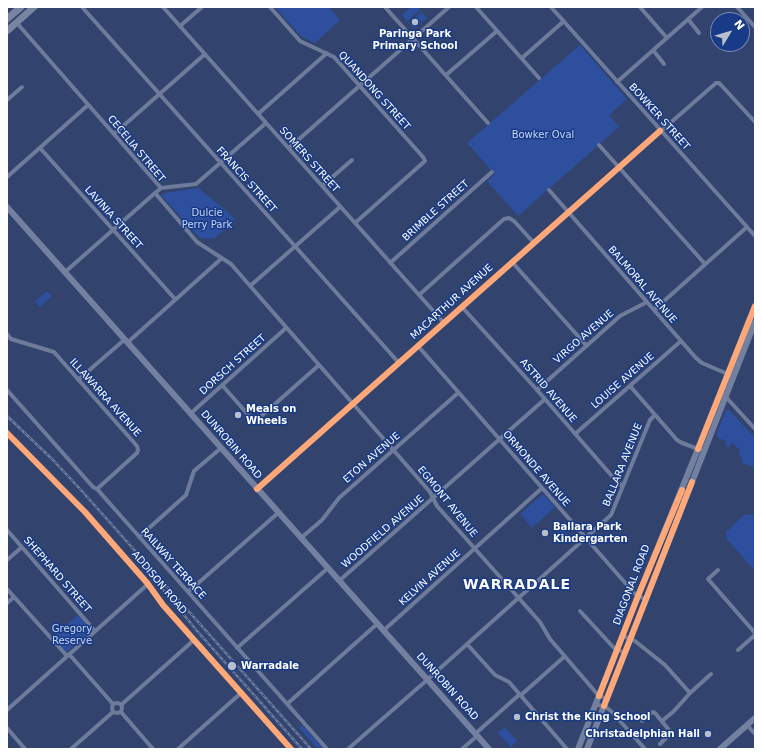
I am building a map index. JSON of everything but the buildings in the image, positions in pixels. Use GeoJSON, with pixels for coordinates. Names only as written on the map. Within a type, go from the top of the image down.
{"type":"FeatureCollection","features":[{"type":"Feature","properties":{"kind":"main road"},"geometry":{"type":"LineString","coordinates":[[7,19],[24,9],[34,7]]}},
{"type":"Feature","properties":{"kind":"main road"},"geometry":{"type":"LineString","coordinates":[[7,31],[16,22],[24,9]]}},
{"type":"Feature","properties":{"kind":"main road","name":"DUNROBIN ROAD"},"geometry":{"type":"LineString","coordinates":[[7,207],[489,749]]}},
{"type":"Feature","properties":{"kind":"main road","name":"DIAGONAL ROAD"},"geometry":{"type":"LineString","coordinates":[[587,749],[675,524],[701,450],[753,324],[755,306]]}},
{"type":"Feature","properties":{"kind":"main road","name":"DIAGONAL ROAD"},"geometry":{"type":"LineString","coordinates":[[578,749],[668,520],[701,450]]}},
{"type":"Feature","properties":{"kind":"main road"},"geometry":{"type":"LineString","coordinates":[[668,520],[675,524]]}},
{"type":"Feature","properties":{"kind":"main road"},"geometry":{"type":"LineString","coordinates":[[720,749],[755,718]]}},
{"type":"Feature","properties":{"kind":"street","name":"FRANCIS STREET"},"geometry":{"type":"LineString","coordinates":[[82,7],[399,363]]}},
{"type":"Feature","properties":{"kind":"street","name":"SOMERS STREET"},"geometry":{"type":"LineString","coordinates":[[163,7],[444,323]]}},
{"type":"Feature","properties":{"kind":"street"},"geometry":{"type":"LineString","coordinates":[[180,26],[202,7]]}},
{"type":"Feature","properties":{"kind":"street","name":"QUANDONG STREET"},"geometry":{"type":"LineString","coordinates":[[270,7],[300,41],[334,57],[425,161],[355,223]]}},
{"type":"Feature","properties":{"kind":"street"},"geometry":{"type":"LineString","coordinates":[[385,7],[488,123]]}},
{"type":"Feature","properties":{"kind":"street"},"geometry":{"type":"LineString","coordinates":[[289,148],[449,7]]}},
{"type":"Feature","properties":{"kind":"street"},"geometry":{"type":"LineString","coordinates":[[476,7],[539,78]]}},
{"type":"Feature","properties":{"kind":"street","name":"BOWKER STREET"},"geometry":{"type":"LineString","coordinates":[[551,7],[755,236]]}},
{"type":"Feature","properties":{"kind":"street"},"geometry":{"type":"LineString","coordinates":[[640,7],[667,38]]}},
{"type":"Feature","properties":{"kind":"street"},"geometry":{"type":"LineString","coordinates":[[617,82],[702,7]]}},
{"type":"Feature","properties":{"kind":"street"},"geometry":{"type":"LineString","coordinates":[[738,7],[755,27]]}},
{"type":"Feature","properties":{"kind":"street"},"geometry":{"type":"LineString","coordinates":[[688,20],[699,33]]}},
{"type":"Feature","properties":{"kind":"street","name":"CECELIA STREET"},"geometry":{"type":"LineString","coordinates":[[16,22],[161,188],[155,193],[196,242],[230,264],[353,404]]}},
{"type":"Feature","properties":{"kind":"street"},"geometry":{"type":"LineString","coordinates":[[522,58],[564,22]]}},
{"type":"Feature","properties":{"kind":"street"},"geometry":{"type":"LineString","coordinates":[[446,75],[497,31]]}},
{"type":"Feature","properties":{"kind":"street"},"geometry":{"type":"LineString","coordinates":[[653,50],[664,64]]}},
{"type":"Feature","properties":{"kind":"street"},"geometry":{"type":"LineString","coordinates":[[114,134],[205,54]]}},
{"type":"Feature","properties":{"kind":"street"},"geometry":{"type":"LineString","coordinates":[[258,114],[327,54]]}},
{"type":"Feature","properties":{"kind":"street","name":"MACARTHUR AVENUE"},"geometry":{"type":"LineString","coordinates":[[257,489],[619,167],[716,84],[719,83],[755,122]]}},
{"type":"Feature","properties":{"kind":"street"},"geometry":{"type":"LineString","coordinates":[[7,100],[22,87]]}},
{"type":"Feature","properties":{"kind":"street"},"geometry":{"type":"LineString","coordinates":[[7,177],[88,105]]}},
{"type":"Feature","properties":{"kind":"street"},"geometry":{"type":"LineString","coordinates":[[161,188],[196,184],[266,123]]}},
{"type":"Feature","properties":{"kind":"street"},"geometry":{"type":"LineString","coordinates":[[599,145],[705,264]]}},
{"type":"Feature","properties":{"kind":"street","name":"LAVINIA STREET"},"geometry":{"type":"LineString","coordinates":[[40,148],[175,299]]}},
{"type":"Feature","properties":{"kind":"street"},"geometry":{"type":"LineString","coordinates":[[322,186],[352,160]]}},
{"type":"Feature","properties":{"kind":"street","name":"BRIMBLE STREET"},"geometry":{"type":"LineString","coordinates":[[390,262],[492,172]]}},
{"type":"Feature","properties":{"kind":"street","name":"BALMORAL AVENUE"},"geometry":{"type":"LineString","coordinates":[[549,190],[696,358],[702,363],[731,376]]}},
{"type":"Feature","properties":{"kind":"street"},"geometry":{"type":"LineString","coordinates":[[65,272],[155,193]]}},
{"type":"Feature","properties":{"kind":"street"},"geometry":{"type":"LineString","coordinates":[[250,286],[340,207]]}},
{"type":"Feature","properties":{"kind":"street"},"geometry":{"type":"LineString","coordinates":[[419,295],[504,219],[509,218],[514,220],[534,243]]}},
{"type":"Feature","properties":{"kind":"street"},"geometry":{"type":"LineString","coordinates":[[654,310],[747,227]]}},
{"type":"Feature","properties":{"kind":"street"},"geometry":{"type":"LineString","coordinates":[[78,380],[126,341],[222,258]]}},
{"type":"Feature","properties":{"kind":"street"},"geometry":{"type":"LineString","coordinates":[[512,262],[586,345]]}},
{"type":"Feature","properties":{"kind":"street","name":"VIRGO AVENUE"},"geometry":{"type":"LineString","coordinates":[[537,390],[620,316],[646,302]]}},
{"type":"Feature","properties":{"kind":"street","name":"ASTRID AVENUE"},"geometry":{"type":"LineString","coordinates":[[462,307],[618,483],[623,486]]}},
{"type":"Feature","properties":{"kind":"street","name":"DORSCH STREET"},"geometry":{"type":"LineString","coordinates":[[190,414],[286,328]]}},
{"type":"Feature","properties":{"kind":"street"},"geometry":{"type":"LineString","coordinates":[[7,334],[11,339],[7,343]]}},
{"type":"Feature","properties":{"kind":"street","name":"ILLAWARRA AVENUE"},"geometry":{"type":"LineString","coordinates":[[11,339],[54,352],[137,446],[137,454],[97,490]]}},
{"type":"Feature","properties":{"kind":"street","name":"LOUISE AVENUE"},"geometry":{"type":"LineString","coordinates":[[575,434],[681,341]]}},
{"type":"Feature","properties":{"kind":"street","name":"ORMONDE AVENUE"},"geometry":{"type":"LineString","coordinates":[[418,346],[634,593],[646,599]]}},
{"type":"Feature","properties":{"kind":"street"},"geometry":{"type":"LineString","coordinates":[[222,385],[251,418],[258,419],[318,365]]}},
{"type":"Feature","properties":{"kind":"street"},"geometry":{"type":"LineString","coordinates":[[630,386],[677,440],[701,450]]}},
{"type":"Feature","properties":{"kind":"street","name":"RAILWAY TERRACE"},"geometry":{"type":"LineString","coordinates":[[7,390],[327,749]]}},
{"type":"Feature","properties":{"kind":"street","name":"ETON AVENUE"},"geometry":{"type":"LineString","coordinates":[[301,538],[322,520],[339,498],[458,393]]}},
{"type":"Feature","properties":{"kind":"street"},"geometry":{"type":"LineString","coordinates":[[723,396],[755,429]]}},
{"type":"Feature","properties":{"kind":"street","name":"WOODFIELD AVENUE"},"geometry":{"type":"LineString","coordinates":[[339,581],[545,399]]}},
{"type":"Feature","properties":{"kind":"street","name":"EGMONT AVENUE"},"geometry":{"type":"LineString","coordinates":[[353,404],[430,492],[437,506],[540,622],[550,639],[599,696],[607,699]]}},
{"type":"Feature","properties":{"kind":"street","name":"BALLARA AVENUE"},"geometry":{"type":"LineString","coordinates":[[348,749],[611,515],[650,420],[655,415]]}},
{"type":"Feature","properties":{"kind":"street","name":"ADDISON ROAD"},"geometry":{"type":"LineString","coordinates":[[7,433],[85,512],[289,749]]}},
{"type":"Feature","properties":{"kind":"street"},"geometry":{"type":"LineString","coordinates":[[139,537],[186,495],[194,471],[220,448]]}},
{"type":"Feature","properties":{"kind":"street","name":"KELVIN AVENUE"},"geometry":{"type":"LineString","coordinates":[[383,631],[542,488]]}},
{"type":"Feature","properties":{"kind":"street"},"geometry":{"type":"LineString","coordinates":[[188,592],[278,513]]}},
{"type":"Feature","properties":{"kind":"street","name":"SHEPHARD STREET"},"geometry":{"type":"LineString","coordinates":[[7,530],[96,631]]}},
{"type":"Feature","properties":{"kind":"street"},"geometry":{"type":"LineString","coordinates":[[7,560],[22,547]]}},
{"type":"Feature","properties":{"kind":"street"},"geometry":{"type":"LineString","coordinates":[[237,648],[328,568]]}},
{"type":"Feature","properties":{"kind":"street"},"geometry":{"type":"LineString","coordinates":[[718,570],[708,579],[755,634],[738,650]]}},
{"type":"Feature","properties":{"kind":"street"},"geometry":{"type":"LineString","coordinates":[[7,710],[148,584]]}},
{"type":"Feature","properties":{"kind":"street"},"geometry":{"type":"LineString","coordinates":[[7,589],[113,704],[116,703],[121,705]]}},
{"type":"Feature","properties":{"kind":"street"},"geometry":{"type":"LineString","coordinates":[[7,603],[14,597]]}},
{"type":"Feature","properties":{"kind":"street"},"geometry":{"type":"LineString","coordinates":[[580,611],[614,648],[625,652]]}},
{"type":"Feature","properties":{"kind":"street"},"geometry":{"type":"LineString","coordinates":[[287,704],[377,624]]}},
{"type":"Feature","properties":{"kind":"street"},"geometry":{"type":"LineString","coordinates":[[623,636],[631,638],[664,665],[690,693]]}},
{"type":"Feature","properties":{"kind":"street"},"geometry":{"type":"LineString","coordinates":[[120,712],[122,709],[121,705],[194,640]]}},
{"type":"Feature","properties":{"kind":"street"},"geometry":{"type":"LineString","coordinates":[[467,644],[495,675],[509,682],[567,749]]}},
{"type":"Feature","properties":{"kind":"street"},"geometry":{"type":"LineString","coordinates":[[462,749],[520,695],[565,656]]}},
{"type":"Feature","properties":{"kind":"street"},"geometry":{"type":"LineString","coordinates":[[662,721],[711,674]]}},
{"type":"Feature","properties":{"kind":"street"},"geometry":{"type":"LineString","coordinates":[[178,749],[241,693]]}},
{"type":"Feature","properties":{"kind":"street"},"geometry":{"type":"LineString","coordinates":[[113,704],[113,712]]}},
{"type":"Feature","properties":{"kind":"street"},"geometry":{"type":"LineString","coordinates":[[596,704],[604,706],[612,712],[646,749]]}},
{"type":"Feature","properties":{"kind":"street"},"geometry":{"type":"LineString","coordinates":[[71,749],[113,712],[120,712]]}},
{"type":"Feature","properties":{"kind":"street"},"geometry":{"type":"LineString","coordinates":[[120,712],[153,749]]}},
{"type":"Feature","properties":{"kind":"street"},"geometry":{"type":"LineString","coordinates":[[642,721],[653,712],[670,730],[669,735],[660,744]]}},
{"type":"Feature","properties":{"kind":"street"},"geometry":{"type":"LineString","coordinates":[[747,725],[755,734]]}},
{"type":"Feature","properties":{"kind":"street"},"geometry":{"type":"LineString","coordinates":[[7,728],[25,749]]}},
{"type":"Feature","properties":{"kind":"green space"},"geometry":{"type":"Polygon","coordinates":[[[275,7],[329,7],[340,20],[315,43],[301,36],[275,7]]]}},
{"type":"Feature","properties":{"kind":"green space"},"geometry":{"type":"Polygon","coordinates":[[[411,7],[418,7],[420,10],[407,21],[402,15],[411,7]]]}},
{"type":"Feature","properties":{"kind":"green space"},"geometry":{"type":"Polygon","coordinates":[[[421,12],[427,18],[414,29],[409,23],[421,12]]]}},
{"type":"Feature","properties":{"kind":"green space","name":"Bowker Oval"},"geometry":{"type":"Polygon","coordinates":[[[580,45],[627,99],[609,115],[619,127],[518,216],[487,181],[495,174],[467,143],[580,45]]]}},
{"type":"Feature","properties":{"kind":"green space","name":"Dulcie Perry Park"},"geometry":{"type":"Polygon","coordinates":[[[198,188],[229,213],[235,220],[214,239],[200,238],[161,195],[165,193],[198,188]]]}},
{"type":"Feature","properties":{"kind":"green space"},"geometry":{"type":"Polygon","coordinates":[[[47,291],[52,296],[40,307],[35,301],[47,291]]]}},
{"type":"Feature","properties":{"kind":"green space"},"geometry":{"type":"Polygon","coordinates":[[[726,410],[730,411],[755,438],[755,468],[742,462],[742,458],[739,455],[740,451],[734,444],[732,443],[728,447],[725,440],[720,439],[716,435],[726,410]]]}},
{"type":"Feature","properties":{"kind":"green space"},"geometry":{"type":"Polygon","coordinates":[[[543,494],[555,507],[532,528],[520,514],[543,494]]]}},
{"type":"Feature","properties":{"kind":"green space"},"geometry":{"type":"Polygon","coordinates":[[[753,514],[755,517],[755,571],[727,539],[726,532],[744,515],[753,514]]]}},
{"type":"Feature","properties":{"kind":"green space"},"geometry":{"type":"Polygon","coordinates":[[[563,528],[567,534],[556,543],[552,538],[563,528]]]}},
{"type":"Feature","properties":{"kind":"green space","name":"Gregory Reserve"},"geometry":{"type":"Polygon","coordinates":[[[78,615],[90,629],[90,632],[68,651],[65,651],[53,637],[78,615]]]}},
{"type":"Feature","properties":{"kind":"green space"},"geometry":{"type":"Polygon","coordinates":[[[302,725],[324,749],[318,749],[299,728],[302,725]]]}},
{"type":"Feature","properties":{"kind":"green space"},"geometry":{"type":"Polygon","coordinates":[[[505,727],[517,741],[511,747],[498,733],[505,727]]]}},
{"type":"Feature","properties":{"kind":"railway"},"geometry":{"type":"LineString","coordinates":[[7,416],[53,460],[81,490],[311,749]]}},
{"type":"Feature","properties":{"kind":"railway"},"geometry":{"type":"LineString","coordinates":[[160,586],[198,632],[302,749]]}},
{"type":"Feature","properties":{"kind":"cycle path"},"geometry":{"type":"LineString","coordinates":[[257,489],[660,131]]}},
{"type":"Feature","properties":{"kind":"cycle path"},"geometry":{"type":"LineString","coordinates":[[698,449],[755,306]]}},
{"type":"Feature","properties":{"kind":"cycle path"},"geometry":{"type":"LineString","coordinates":[[7,433],[85,512],[148,584],[163,605],[291,749]]}},
{"type":"Feature","properties":{"kind":"cycle path"},"geometry":{"type":"LineString","coordinates":[[604,706],[692,482]]}},
{"type":"Feature","properties":{"kind":"cycle path"},"geometry":{"type":"LineString","coordinates":[[599,696],[682,490]]}},
{"type":"Feature","properties":{"kind":"place","name":"Paringa Park Primary School"},"geometry":{"type":"Point","coordinates":[415,22]}},
{"type":"Feature","properties":{"kind":"place","name":"Meals on Wheels"},"geometry":{"type":"Point","coordinates":[238,415]}},
{"type":"Feature","properties":{"kind":"place","name":"Ballara Park Kindergarten"},"geometry":{"type":"Point","coordinates":[545,533]}},
{"type":"Feature","properties":{"kind":"place","name":"Warradale"},"geometry":{"type":"Point","coordinates":[232,666]}},
{"type":"Feature","properties":{"kind":"place","name":"Christ the King School"},"geometry":{"type":"Point","coordinates":[517,717]}},
{"type":"Feature","properties":{"kind":"place","name":"Christadelphian Hall"},"geometry":{"type":"Point","coordinates":[708,734]}},
{"type":"Feature","properties":{"kind":"district","name":"WARRADALE"},"geometry":{"type":"Point","coordinates":[517,585]}}]}
